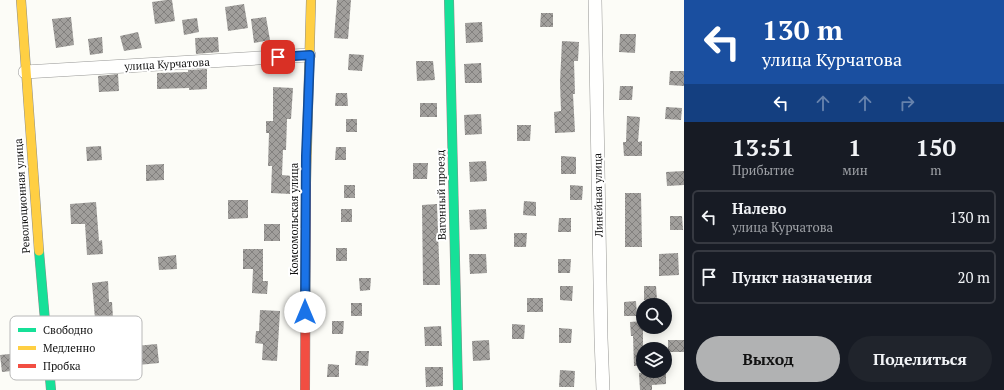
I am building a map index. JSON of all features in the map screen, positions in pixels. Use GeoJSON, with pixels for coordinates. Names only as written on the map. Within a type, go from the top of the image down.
{"type":"FeatureCollection","features":[{"type":"Feature","properties":{"kind":"street","name":"Революционная улица"},"geometry":{"type":"LineString","coordinates":[[21,0],[25,72],[44,316]]}},
{"type":"Feature","properties":{"kind":"street","name":"Комсомольская улица"},"geometry":{"type":"LineString","coordinates":[[304,390],[306,156],[311,0]]}},
{"type":"Feature","properties":{"kind":"street","name":"Вагонный проезд"},"geometry":{"type":"LineString","coordinates":[[449,0],[458,390]]}},
{"type":"Feature","properties":{"kind":"street","name":"Линейная улица"},"geometry":{"type":"LineString","coordinates":[[594,0],[603,390]]}},
{"type":"Feature","properties":{"kind":"street","name":"улица Курчатова"},"geometry":{"type":"LineString","coordinates":[[25,72],[310,55]]}},
{"type":"Feature","properties":{"kind":"street","name":"Революционная улица"},"geometry":{"type":"LineString","coordinates":[[50,380],[51,390]]}},
{"type":"Feature","properties":{"kind":"building"},"geometry":{"type":"Polygon","coordinates":[[[172,0],[175,21],[155,24],[152,2],[172,0]]]}},
{"type":"Feature","properties":{"kind":"building"},"geometry":{"type":"Polygon","coordinates":[[[337,0],[351,0],[348,39],[334,38],[337,0]]]}},
{"type":"Feature","properties":{"kind":"building"},"geometry":{"type":"Polygon","coordinates":[[[244,4],[248,28],[228,31],[225,7],[244,4]]]}},
{"type":"Feature","properties":{"kind":"building"},"geometry":{"type":"Polygon","coordinates":[[[541,13],[553,13],[553,27],[540,27],[541,13]]]}},
{"type":"Feature","properties":{"kind":"building"},"geometry":{"type":"Polygon","coordinates":[[[71,17],[74,45],[56,48],[52,19],[71,17]]]}},
{"type":"Feature","properties":{"kind":"building"},"geometry":{"type":"Polygon","coordinates":[[[266,17],[270,40],[254,43],[251,19],[266,17]]]}},
{"type":"Feature","properties":{"kind":"building"},"geometry":{"type":"Polygon","coordinates":[[[197,18],[199,32],[184,35],[182,20],[197,18]]]}},
{"type":"Feature","properties":{"kind":"building"},"geometry":{"type":"Polygon","coordinates":[[[482,22],[483,42],[466,43],[465,23],[482,22]]]}},
{"type":"Feature","properties":{"kind":"building"},"geometry":{"type":"Polygon","coordinates":[[[138,32],[142,48],[124,51],[120,36],[138,32]]]}},
{"type":"Feature","properties":{"kind":"building"},"geometry":{"type":"Polygon","coordinates":[[[620,34],[636,34],[635,53],[619,52],[620,34]]]}},
{"type":"Feature","properties":{"kind":"building"},"geometry":{"type":"Polygon","coordinates":[[[102,37],[103,53],[90,55],[88,39],[102,37]]]}},
{"type":"Feature","properties":{"kind":"building"},"geometry":{"type":"Polygon","coordinates":[[[218,37],[219,52],[196,54],[195,38],[218,37]]]}},
{"type":"Feature","properties":{"kind":"building"},"geometry":{"type":"Polygon","coordinates":[[[562,41],[579,42],[578,61],[574,61],[575,94],[573,94],[575,132],[555,133],[554,112],[561,111],[560,82],[562,41]]]}},
{"type":"Feature","properties":{"kind":"building"},"geometry":{"type":"Polygon","coordinates":[[[349,54],[364,55],[362,71],[348,70],[349,54]]]}},
{"type":"Feature","properties":{"kind":"building"},"geometry":{"type":"Polygon","coordinates":[[[416,61],[433,61],[435,80],[417,81],[416,61]]]}},
{"type":"Feature","properties":{"kind":"building"},"geometry":{"type":"Polygon","coordinates":[[[481,63],[482,83],[465,83],[464,64],[481,63]]]}},
{"type":"Feature","properties":{"kind":"building"},"geometry":{"type":"Polygon","coordinates":[[[207,69],[207,89],[157,89],[157,73],[188,72],[188,70],[207,69]]]}},
{"type":"Feature","properties":{"kind":"building"},"geometry":{"type":"Polygon","coordinates":[[[670,71],[684,71],[684,86],[669,85],[670,71]]]}},
{"type":"Feature","properties":{"kind":"building"},"geometry":{"type":"Polygon","coordinates":[[[118,74],[119,91],[99,92],[98,76],[118,74]]]}},
{"type":"Feature","properties":{"kind":"building"},"geometry":{"type":"Polygon","coordinates":[[[620,86],[633,86],[632,100],[619,100],[620,86]]]}},
{"type":"Feature","properties":{"kind":"building"},"geometry":{"type":"Polygon","coordinates":[[[273,87],[293,88],[291,119],[287,119],[286,150],[283,150],[282,175],[292,176],[291,194],[271,193],[272,166],[268,166],[269,133],[266,133],[266,121],[273,121],[273,87]]]}},
{"type":"Feature","properties":{"kind":"building"},"geometry":{"type":"Polygon","coordinates":[[[336,93],[347,93],[348,106],[335,106],[336,93]]]}},
{"type":"Feature","properties":{"kind":"building"},"geometry":{"type":"Polygon","coordinates":[[[420,103],[437,103],[437,117],[420,117],[420,103]]]}},
{"type":"Feature","properties":{"kind":"building"},"geometry":{"type":"Polygon","coordinates":[[[666,107],[682,108],[681,120],[665,119],[666,107]]]}},
{"type":"Feature","properties":{"kind":"building"},"geometry":{"type":"Polygon","coordinates":[[[481,114],[482,134],[465,135],[464,115],[481,114]]]}},
{"type":"Feature","properties":{"kind":"building"},"geometry":{"type":"Polygon","coordinates":[[[627,116],[640,117],[638,142],[642,141],[642,156],[624,156],[623,142],[626,142],[627,116]]]}},
{"type":"Feature","properties":{"kind":"building"},"geometry":{"type":"Polygon","coordinates":[[[346,119],[357,119],[357,132],[346,132],[346,119]]]}},
{"type":"Feature","properties":{"kind":"building"},"geometry":{"type":"Polygon","coordinates":[[[517,125],[531,125],[530,141],[517,141],[517,125]]]}},
{"type":"Feature","properties":{"kind":"building"},"geometry":{"type":"Polygon","coordinates":[[[101,146],[102,160],[87,161],[86,147],[101,146]]]}},
{"type":"Feature","properties":{"kind":"building"},"geometry":{"type":"Polygon","coordinates":[[[336,147],[346,147],[346,160],[335,160],[336,147]]]}},
{"type":"Feature","properties":{"kind":"building"},"geometry":{"type":"Polygon","coordinates":[[[561,156],[576,157],[576,174],[561,174],[561,156]]]}},
{"type":"Feature","properties":{"kind":"building"},"geometry":{"type":"Polygon","coordinates":[[[486,161],[487,181],[470,182],[469,162],[486,161]]]}},
{"type":"Feature","properties":{"kind":"building"},"geometry":{"type":"Polygon","coordinates":[[[413,163],[428,163],[427,179],[413,179],[413,163]]]}},
{"type":"Feature","properties":{"kind":"building"},"geometry":{"type":"Polygon","coordinates":[[[164,164],[164,180],[146,181],[146,165],[164,164]]]}},
{"type":"Feature","properties":{"kind":"building"},"geometry":{"type":"Polygon","coordinates":[[[684,171],[684,185],[667,186],[666,172],[684,171]]]}},
{"type":"Feature","properties":{"kind":"building"},"geometry":{"type":"Polygon","coordinates":[[[344,185],[355,185],[355,198],[344,198],[344,185]]]}},
{"type":"Feature","properties":{"kind":"building"},"geometry":{"type":"Polygon","coordinates":[[[570,185],[583,186],[582,200],[570,200],[570,185]]]}},
{"type":"Feature","properties":{"kind":"building"},"geometry":{"type":"Polygon","coordinates":[[[625,193],[641,193],[642,247],[625,247],[625,193]]]}},
{"type":"Feature","properties":{"kind":"building"},"geometry":{"type":"Polygon","coordinates":[[[228,200],[248,200],[248,218],[228,219],[228,200]]]}},
{"type":"Feature","properties":{"kind":"building"},"geometry":{"type":"Polygon","coordinates":[[[524,201],[536,202],[536,216],[523,215],[524,201]]]}},
{"type":"Feature","properties":{"kind":"building"},"geometry":{"type":"Polygon","coordinates":[[[96,202],[99,241],[102,240],[103,254],[87,255],[85,224],[71,224],[70,204],[96,202]]]}},
{"type":"Feature","properties":{"kind":"building"},"geometry":{"type":"Polygon","coordinates":[[[437,204],[440,285],[423,285],[422,205],[437,204]]]}},
{"type":"Feature","properties":{"kind":"building"},"geometry":{"type":"Polygon","coordinates":[[[341,209],[352,209],[352,222],[341,222],[341,209]]]}},
{"type":"Feature","properties":{"kind":"building"},"geometry":{"type":"Polygon","coordinates":[[[486,209],[487,229],[470,230],[469,210],[486,209]]]}},
{"type":"Feature","properties":{"kind":"building"},"geometry":{"type":"Polygon","coordinates":[[[670,216],[682,216],[683,230],[670,230],[670,216]]]}},
{"type":"Feature","properties":{"kind":"building"},"geometry":{"type":"Polygon","coordinates":[[[559,218],[571,218],[571,232],[558,232],[559,218]]]}},
{"type":"Feature","properties":{"kind":"building"},"geometry":{"type":"Polygon","coordinates":[[[264,224],[280,224],[280,241],[264,241],[264,224]]]}},
{"type":"Feature","properties":{"kind":"building"},"geometry":{"type":"Polygon","coordinates":[[[514,233],[527,233],[526,247],[514,247],[514,233]]]}},
{"type":"Feature","properties":{"kind":"building"},"geometry":{"type":"Polygon","coordinates":[[[336,248],[347,248],[347,261],[336,261],[336,248]]]}},
{"type":"Feature","properties":{"kind":"building"},"geometry":{"type":"Polygon","coordinates":[[[243,249],[263,249],[263,281],[268,281],[267,294],[252,293],[253,269],[243,269],[243,249]]]}},
{"type":"Feature","properties":{"kind":"building"},"geometry":{"type":"Polygon","coordinates":[[[678,253],[679,275],[659,276],[659,254],[678,253]]]}},
{"type":"Feature","properties":{"kind":"building"},"geometry":{"type":"Polygon","coordinates":[[[469,254],[486,254],[487,273],[470,274],[469,254]]]}},
{"type":"Feature","properties":{"kind":"building"},"geometry":{"type":"Polygon","coordinates":[[[176,255],[177,269],[159,270],[158,257],[176,255]]]}},
{"type":"Feature","properties":{"kind":"building"},"geometry":{"type":"Polygon","coordinates":[[[558,259],[571,259],[570,273],[558,273],[558,259]]]}},
{"type":"Feature","properties":{"kind":"building"},"geometry":{"type":"Polygon","coordinates":[[[359,278],[371,278],[370,290],[360,291],[359,278]]]}},
{"type":"Feature","properties":{"kind":"building"},"geometry":{"type":"Polygon","coordinates":[[[108,281],[109,302],[112,302],[113,316],[95,316],[92,283],[108,281]]]}},
{"type":"Feature","properties":{"kind":"building"},"geometry":{"type":"Polygon","coordinates":[[[560,286],[573,286],[572,301],[560,300],[560,286]]]}},
{"type":"Feature","properties":{"kind":"building"},"geometry":{"type":"Polygon","coordinates":[[[644,286],[656,286],[657,298],[644,298],[644,286]]]}},
{"type":"Feature","properties":{"kind":"building"},"geometry":{"type":"Polygon","coordinates":[[[527,298],[543,298],[543,312],[527,312],[527,298]]]}},
{"type":"Feature","properties":{"kind":"building"},"geometry":{"type":"Polygon","coordinates":[[[636,301],[636,316],[624,316],[624,302],[636,301]]]}},
{"type":"Feature","properties":{"kind":"building"},"geometry":{"type":"Polygon","coordinates":[[[351,303],[362,303],[362,316],[351,316],[351,303]]]}},
{"type":"Feature","properties":{"kind":"building"},"geometry":{"type":"Polygon","coordinates":[[[260,310],[280,311],[277,361],[262,360],[263,344],[255,343],[256,331],[259,331],[260,310]]]}},
{"type":"Feature","properties":{"kind":"building"},"geometry":{"type":"Polygon","coordinates":[[[332,321],[344,321],[343,334],[332,334],[332,321]]]}},
{"type":"Feature","properties":{"kind":"building"},"geometry":{"type":"Polygon","coordinates":[[[630,322],[636,322],[636,334],[643,334],[643,342],[636,342],[636,366],[634,366],[633,336],[631,336],[630,322]]]}},
{"type":"Feature","properties":{"kind":"building"},"geometry":{"type":"Polygon","coordinates":[[[512,324],[525,325],[524,339],[512,339],[512,324]]]}},
{"type":"Feature","properties":{"kind":"building"},"geometry":{"type":"Polygon","coordinates":[[[441,326],[442,346],[425,346],[424,327],[441,326]]]}},
{"type":"Feature","properties":{"kind":"building"},"geometry":{"type":"Polygon","coordinates":[[[559,328],[572,329],[571,343],[559,343],[559,328]]]}},
{"type":"Feature","properties":{"kind":"building"},"geometry":{"type":"Polygon","coordinates":[[[489,340],[490,360],[473,361],[472,341],[489,340]]]}},
{"type":"Feature","properties":{"kind":"building"},"geometry":{"type":"Polygon","coordinates":[[[668,340],[684,340],[684,352],[672,352],[672,342],[668,342],[668,340]]]}},
{"type":"Feature","properties":{"kind":"building"},"geometry":{"type":"Polygon","coordinates":[[[157,344],[159,363],[142,365],[142,345],[157,344]]]}},
{"type":"Feature","properties":{"kind":"building"},"geometry":{"type":"Polygon","coordinates":[[[356,351],[369,351],[368,366],[355,365],[356,351]]]}},
{"type":"Feature","properties":{"kind":"building"},"geometry":{"type":"Polygon","coordinates":[[[10,354],[10,371],[2,372],[0,355],[10,354]]]}},
{"type":"Feature","properties":{"kind":"building"},"geometry":{"type":"Polygon","coordinates":[[[328,364],[339,365],[339,377],[327,377],[328,364]]]}},
{"type":"Feature","properties":{"kind":"building"},"geometry":{"type":"Polygon","coordinates":[[[425,367],[443,367],[443,386],[426,387],[425,367]]]}},
{"type":"Feature","properties":{"kind":"building"},"geometry":{"type":"Polygon","coordinates":[[[560,370],[575,371],[574,387],[559,387],[560,370]]]}},
{"type":"Feature","properties":{"kind":"building"},"geometry":{"type":"Polygon","coordinates":[[[639,378],[666,378],[666,384],[652,385],[652,390],[640,390],[639,378]]]}},
{"type":"Feature","properties":{"kind":"traffic: fast"},"geometry":{"type":"LineString","coordinates":[[449,0],[458,390]]}},
{"type":"Feature","properties":{"kind":"traffic: fast"},"geometry":{"type":"LineString","coordinates":[[39,251],[45,316]]}},
{"type":"Feature","properties":{"kind":"traffic: fast"},"geometry":{"type":"LineString","coordinates":[[50,380],[51,390]]}},
{"type":"Feature","properties":{"kind":"traffic: slow"},"geometry":{"type":"LineString","coordinates":[[21,0],[39,251]]}},
{"type":"Feature","properties":{"kind":"traffic: slow"},"geometry":{"type":"LineString","coordinates":[[306,183],[311,0]]}},
{"type":"Feature","properties":{"kind":"traffic: jam"},"geometry":{"type":"LineString","coordinates":[[305,390],[306,183]]}},
{"type":"Feature","properties":{"kind":"route"},"geometry":{"type":"LineString","coordinates":[[278,57],[310,55],[306,156],[305,312]]}}]}
